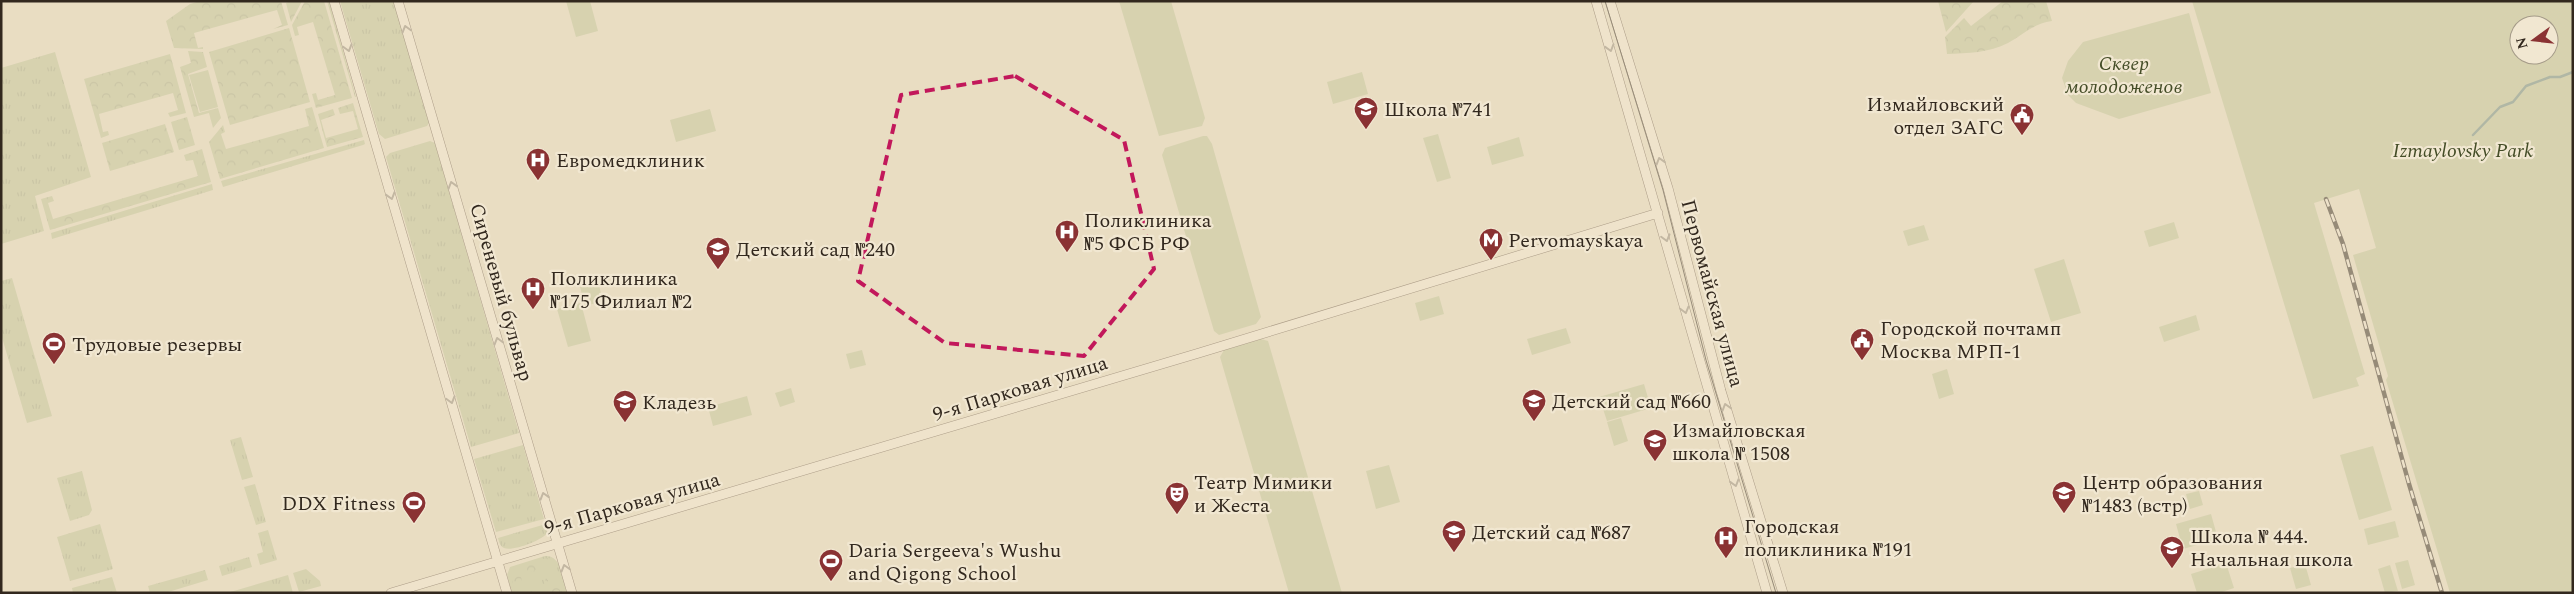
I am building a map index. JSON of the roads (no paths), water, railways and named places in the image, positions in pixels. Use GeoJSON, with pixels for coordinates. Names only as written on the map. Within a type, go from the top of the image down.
{"type":"FeatureCollection","features":[{"type":"Feature","properties":{"kind":"main road"},"geometry":{"type":"LineString","coordinates":[[334,1],[507,593]]}},
{"type":"Feature","properties":{"kind":"main road","name":"Сиреневый бульвар"},"geometry":{"type":"LineString","coordinates":[[398,1],[572,593]]}},
{"type":"Feature","properties":{"kind":"main road","name":"Первомайская улица"},"geometry":{"type":"LineString","coordinates":[[1596,1],[1658,213],[1703,378],[1767,593]]}},
{"type":"Feature","properties":{"kind":"main road","name":"Первомайская улица"},"geometry":{"type":"LineString","coordinates":[[1610,1],[1668,188],[1721,391],[1783,593]]}},
{"type":"Feature","properties":{"kind":"main road","name":"9-я Парковая улица"},"geometry":{"type":"LineString","coordinates":[[391,593],[1199,353],[1658,213]]}},
{"type":"Feature","properties":{"kind":"waterway"},"geometry":{"type":"LineString","coordinates":[[2473,135],[2500,107],[2513,102],[2526,86],[2550,77],[2560,77],[2573,72]]}},
{"type":"Feature","properties":{"kind":"tram line"},"geometry":{"type":"LineString","coordinates":[[1605,1],[1663,190],[1706,360],[1776,593]]}},
{"type":"Feature","properties":{"kind":"railway"},"geometry":{"type":"LineString","coordinates":[[2326,199],[2343,244],[2409,484],[2442,593]]}},
{"type":"Feature","properties":{"kind":"place","name":"Школа №741"},"geometry":{"type":"Point","coordinates":[1366,130]}},
{"type":"Feature","properties":{"kind":"place","name":"Измайловский отдел ЗАГС"},"geometry":{"type":"Point","coordinates":[2022,136]}},
{"type":"Feature","properties":{"kind":"place","name":"Евромедклиник"},"geometry":{"type":"Point","coordinates":[538,181]}},
{"type":"Feature","properties":{"kind":"place","name":"Поликлиника №5 ФСБ РФ"},"geometry":{"type":"Point","coordinates":[1067,253]}},
{"type":"Feature","properties":{"kind":"place","name":"Pervomayskaya"},"geometry":{"type":"Point","coordinates":[1491,261]}},
{"type":"Feature","properties":{"kind":"place","name":"Детский сад №240"},"geometry":{"type":"Point","coordinates":[718,270]}},
{"type":"Feature","properties":{"kind":"place","name":"Поликлиника №175 Филиал №2"},"geometry":{"type":"Point","coordinates":[533,310]}},
{"type":"Feature","properties":{"kind":"place","name":"Городской почтамп Москва МРП-1"},"geometry":{"type":"Point","coordinates":[1862,361]}},
{"type":"Feature","properties":{"kind":"place","name":"Трудовые резервы"},"geometry":{"type":"Point","coordinates":[54,365]}},
{"type":"Feature","properties":{"kind":"place","name":"Детский сад №660"},"geometry":{"type":"Point","coordinates":[1534,422]}},
{"type":"Feature","properties":{"kind":"place","name":"Кладезь"},"geometry":{"type":"Point","coordinates":[625,423]}},
{"type":"Feature","properties":{"kind":"place","name":"Измайловская школа № 1508"},"geometry":{"type":"Point","coordinates":[1655,462]}},
{"type":"Feature","properties":{"kind":"place","name":"Центр образования №1483 (встр)"},"geometry":{"type":"Point","coordinates":[2064,514]}},
{"type":"Feature","properties":{"kind":"place","name":"Театр Мимики и Жеста"},"geometry":{"type":"Point","coordinates":[1177,515]}},
{"type":"Feature","properties":{"kind":"place","name":"DDX Fitness"},"geometry":{"type":"Point","coordinates":[414,524]}},
{"type":"Feature","properties":{"kind":"place","name":"Детский сад №687"},"geometry":{"type":"Point","coordinates":[1454,553]}},
{"type":"Feature","properties":{"kind":"place","name":"Городская поликлиника №191"},"geometry":{"type":"Point","coordinates":[1726,559]}},
{"type":"Feature","properties":{"kind":"place","name":"Школа № 444. Начальная школа"},"geometry":{"type":"Point","coordinates":[2172,569]}},
{"type":"Feature","properties":{"kind":"place","name":"Daria Sergeeva's Wushu and Qigong School"},"geometry":{"type":"Point","coordinates":[831,582]}},
{"type":"Feature","properties":{"kind":"park label","name":"Сквер молодоженов"},"geometry":{"type":"Point","coordinates":[2124,74]}},
{"type":"Feature","properties":{"kind":"park label","name":"Izmaylovsky Park"},"geometry":{"type":"Point","coordinates":[2463,150]}}]}
